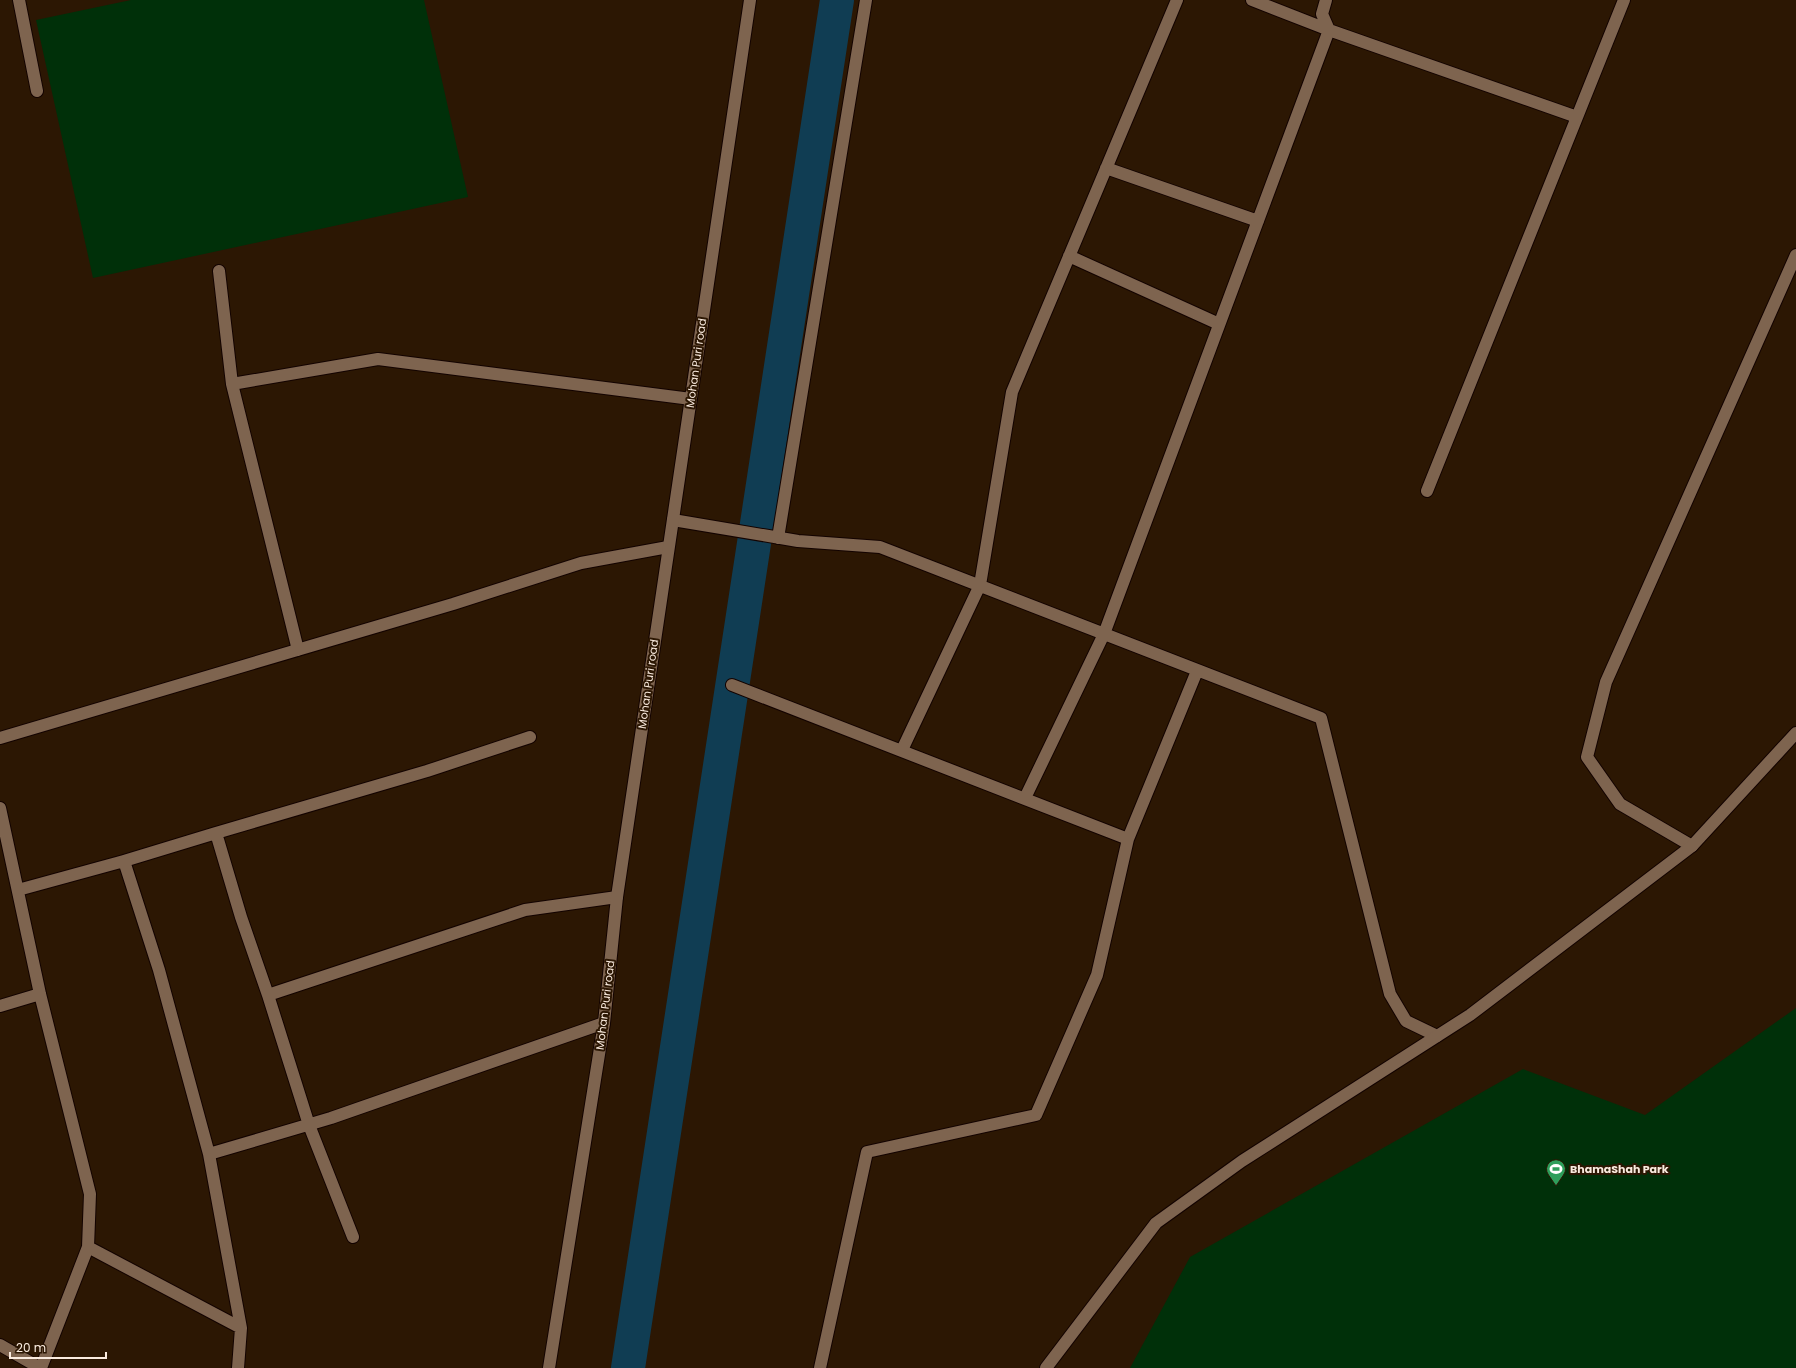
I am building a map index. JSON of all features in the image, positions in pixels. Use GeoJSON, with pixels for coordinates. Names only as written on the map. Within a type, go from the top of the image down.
{"type":"FeatureCollection","features":[{"type":"Feature","properties":{"kind":"street"},"geometry":{"type":"LineString","coordinates":[[19,0],[37,92]]}},
{"type":"Feature","properties":{"kind":"street","name":"Mohan Puri road"},"geometry":{"type":"LineString","coordinates":[[549,1368],[604,1023],[617,897],[750,0]]}},
{"type":"Feature","properties":{"kind":"street"},"geometry":{"type":"LineString","coordinates":[[778,538],[866,0]]}},
{"type":"Feature","properties":{"kind":"street"},"geometry":{"type":"LineString","coordinates":[[902,750],[980,586],[1012,392],[1176,0]]}},
{"type":"Feature","properties":{"kind":"street"},"geometry":{"type":"LineString","coordinates":[[1252,0],[1329,30],[1577,118]]}},
{"type":"Feature","properties":{"kind":"street"},"geometry":{"type":"LineString","coordinates":[[1025,798],[1104,634],[1329,30],[1322,14],[1326,0]]}},
{"type":"Feature","properties":{"kind":"street"},"geometry":{"type":"LineString","coordinates":[[1427,490],[1624,0]]}},
{"type":"Feature","properties":{"kind":"street"},"geometry":{"type":"LineString","coordinates":[[1106,168],[1258,221]]}},
{"type":"Feature","properties":{"kind":"street"},"geometry":{"type":"LineString","coordinates":[[1692,846],[1620,804],[1587,757],[1606,682],[1796,255]]}},
{"type":"Feature","properties":{"kind":"street"},"geometry":{"type":"LineString","coordinates":[[1069,256],[1219,324]]}},
{"type":"Feature","properties":{"kind":"street"},"geometry":{"type":"LineString","coordinates":[[219,271],[232,384],[298,650]]}},
{"type":"Feature","properties":{"kind":"street"},"geometry":{"type":"LineString","coordinates":[[232,384],[378,359],[690,399]]}},
{"type":"Feature","properties":{"kind":"street"},"geometry":{"type":"LineString","coordinates":[[673,520],[798,541],[880,547],[1321,718],[1390,994],[1406,1021],[1437,1036]]}},
{"type":"Feature","properties":{"kind":"street"},"geometry":{"type":"LineString","coordinates":[[0,738],[453,604],[582,563],[668,548]]}},
{"type":"Feature","properties":{"kind":"street"},"geometry":{"type":"LineString","coordinates":[[820,1368],[867,1152],[1036,1115],[1097,976],[1128,839],[1197,670]]}},
{"type":"Feature","properties":{"kind":"street"},"geometry":{"type":"LineString","coordinates":[[732,685],[1128,839]]}},
{"type":"Feature","properties":{"kind":"street"},"geometry":{"type":"LineString","coordinates":[[1046,1368],[1156,1224],[1242,1161],[1470,1015],[1692,846],[1796,733]]}},
{"type":"Feature","properties":{"kind":"street"},"geometry":{"type":"LineString","coordinates":[[18,890],[124,861],[427,771],[530,737]]}},
{"type":"Feature","properties":{"kind":"street"},"geometry":{"type":"LineString","coordinates":[[0,808],[40,994],[90,1194],[88,1246],[40,1368],[0,1345]]}},
{"type":"Feature","properties":{"kind":"street"},"geometry":{"type":"LineString","coordinates":[[216,833],[241,917],[268,995],[309,1125],[353,1237]]}},
{"type":"Feature","properties":{"kind":"street"},"geometry":{"type":"LineString","coordinates":[[124,861],[159,970],[209,1154],[241,1328],[238,1368]]}},
{"type":"Feature","properties":{"kind":"street"},"geometry":{"type":"LineString","coordinates":[[268,995],[525,910],[617,897]]}},
{"type":"Feature","properties":{"kind":"street"},"geometry":{"type":"LineString","coordinates":[[0,1006],[40,994]]}},
{"type":"Feature","properties":{"kind":"street"},"geometry":{"type":"LineString","coordinates":[[209,1154],[309,1125],[604,1023]]}},
{"type":"Feature","properties":{"kind":"street"},"geometry":{"type":"LineString","coordinates":[[88,1246],[241,1328]]}},
{"type":"Feature","properties":{"kind":"green space"},"geometry":{"type":"Polygon","coordinates":[[[131,0],[424,0],[468,197],[93,278],[36,20],[131,0]]]}},
{"type":"Feature","properties":{"kind":"green space","name":"BhamaShah Park"},"geometry":{"type":"Polygon","coordinates":[[[1796,1008],[1796,1368],[1130,1368],[1190,1257],[1523,1069],[1645,1115],[1796,1008]]]}},
{"type":"Feature","properties":{"kind":"waterway"},"geometry":{"type":"LineString","coordinates":[[628,1368],[837,0]]}},
{"type":"Feature","properties":{"kind":"place","name":"BhamaShah Park"},"geometry":{"type":"Point","coordinates":[1556,1186]}}]}
